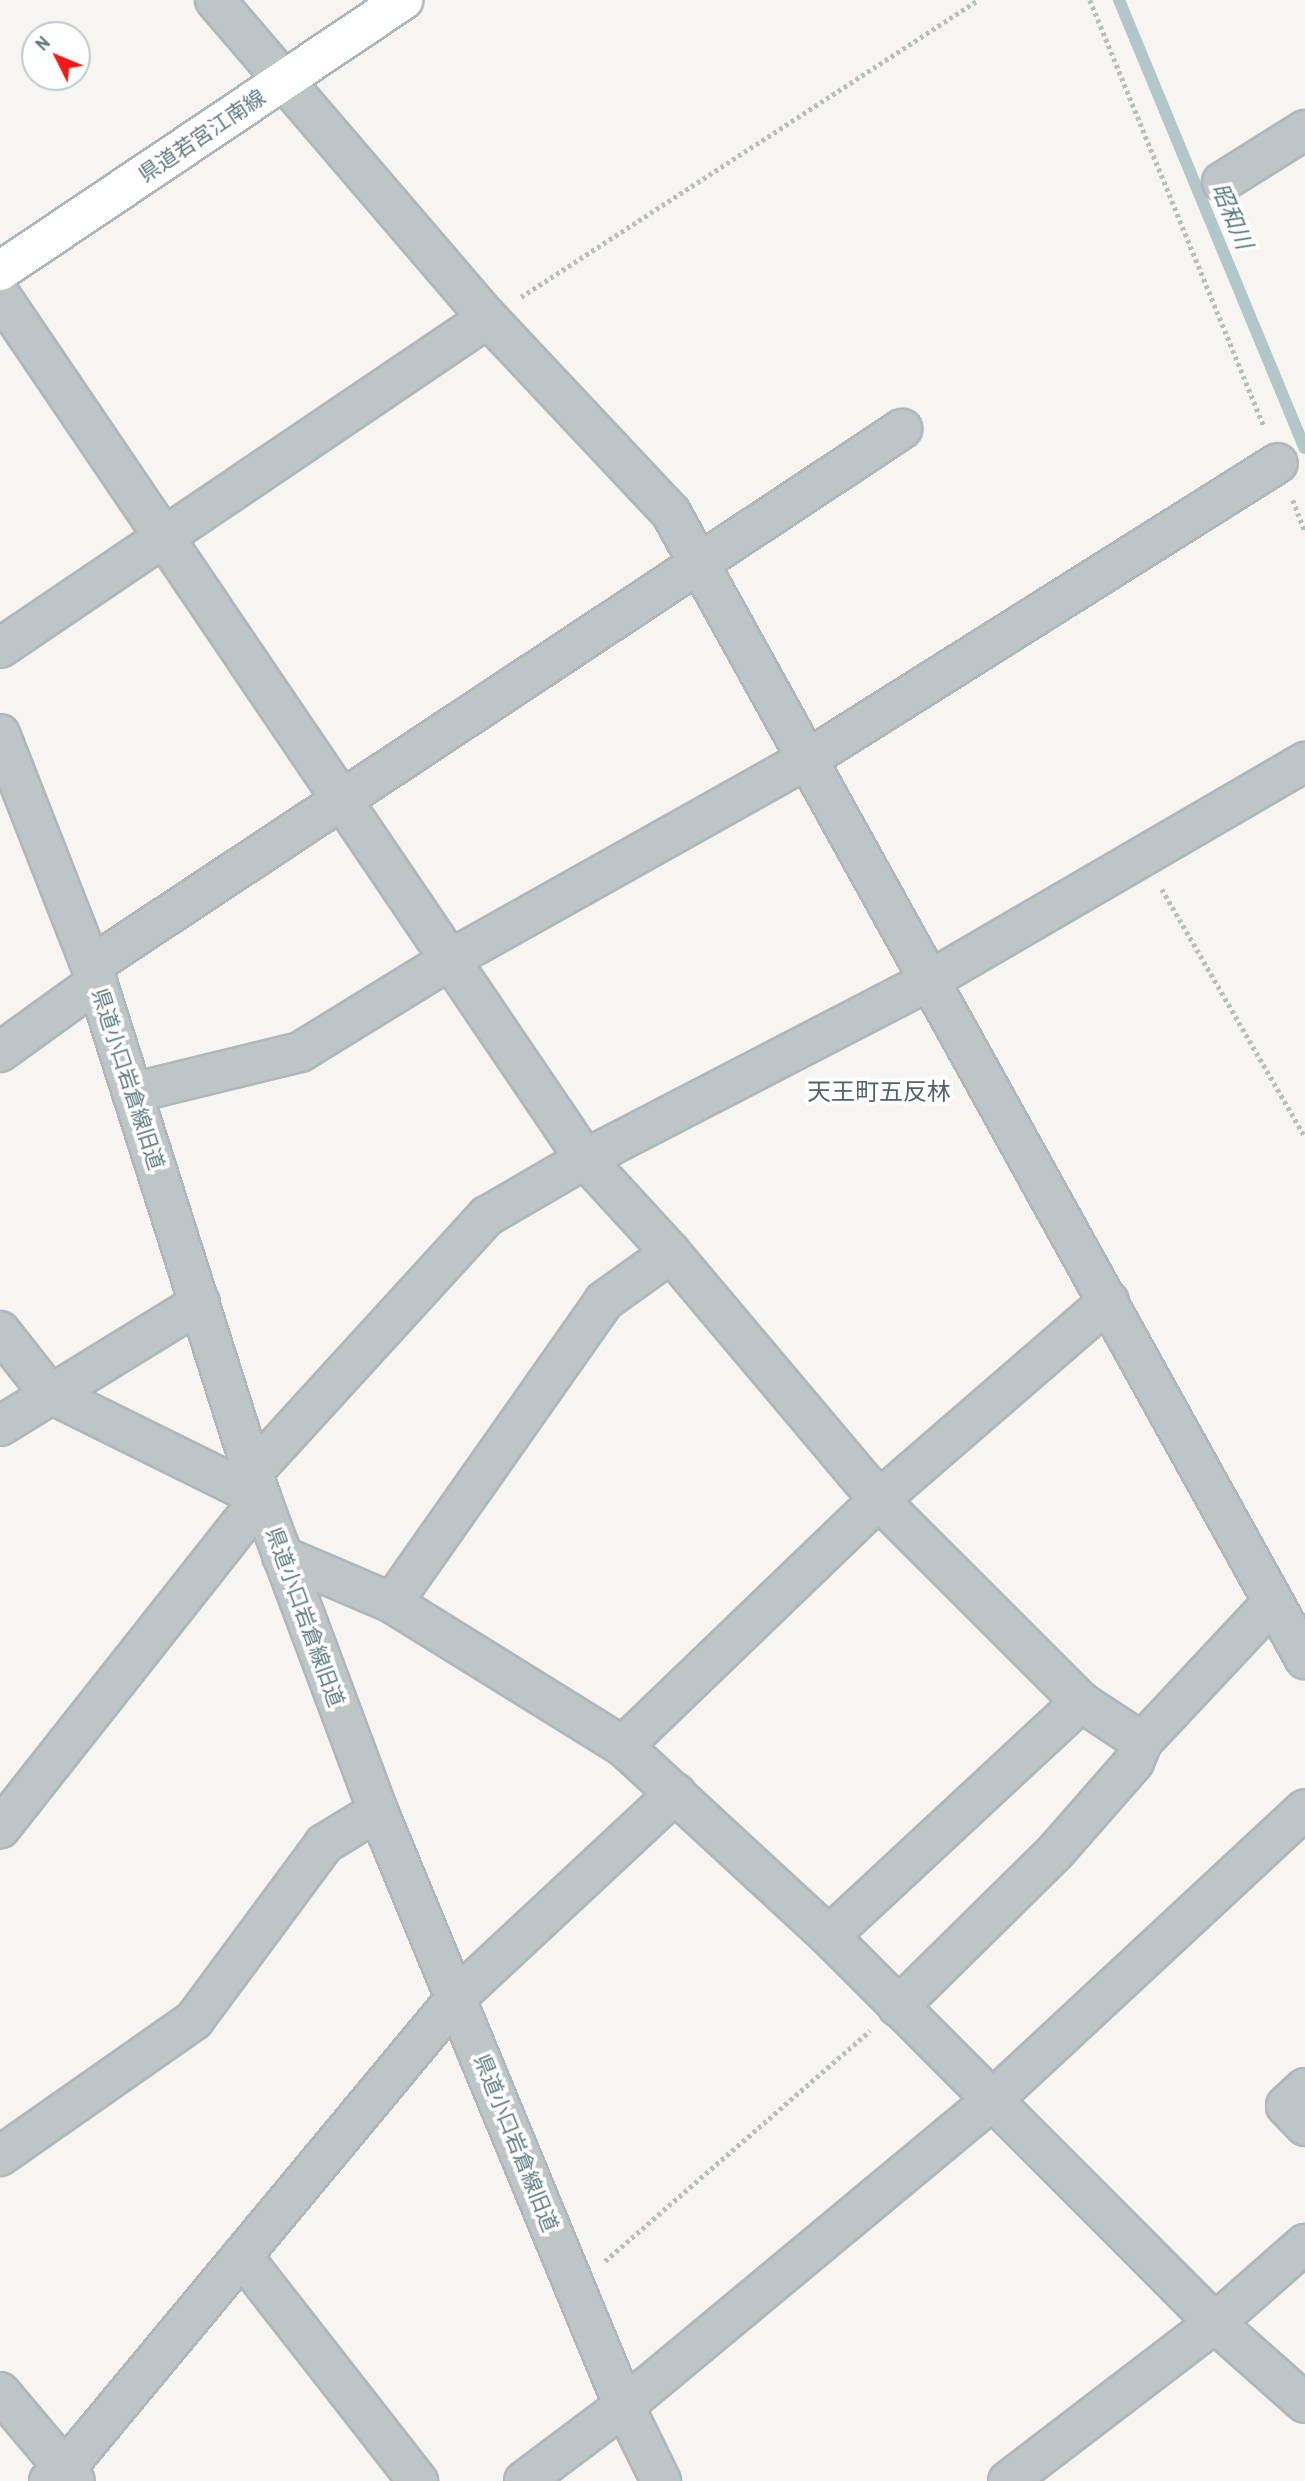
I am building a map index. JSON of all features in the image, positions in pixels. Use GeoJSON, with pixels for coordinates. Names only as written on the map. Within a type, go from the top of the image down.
{"type":"FeatureCollection","features":[{"type":"Feature","properties":{"kind":"main road","name":"県道若宮江南線"},"geometry":{"type":"LineString","coordinates":[[0,271],[404,0]]}},
{"type":"Feature","properties":{"kind":"street"},"geometry":{"type":"LineString","coordinates":[[215,0],[488,318],[671,513],[932,979],[1305,1659]]}},
{"type":"Feature","properties":{"kind":"street"},"geometry":{"type":"LineString","coordinates":[[1222,182],[1305,130]]}},
{"type":"Feature","properties":{"kind":"street"},"geometry":{"type":"LineString","coordinates":[[0,295],[166,536],[585,1159],[671,1253],[878,1500],[1081,1702],[1142,1742]]}},
{"type":"Feature","properties":{"kind":"street"},"geometry":{"type":"LineString","coordinates":[[0,648],[488,318]]}},
{"type":"Feature","properties":{"kind":"street"},"geometry":{"type":"LineString","coordinates":[[0,1052],[94,974],[343,799],[902,429]]}},
{"type":"Feature","properties":{"kind":"street"},"geometry":{"type":"LineString","coordinates":[[132,1093],[300,1052],[451,959],[808,759],[1279,463]]}},
{"type":"Feature","properties":{"kind":"street","name":"県道小口岩倉線旧道"},"geometry":{"type":"LineString","coordinates":[[0,734],[94,974],[257,1485],[378,1811],[624,2406],[661,2481]]}},
{"type":"Feature","properties":{"kind":"street"},"geometry":{"type":"LineString","coordinates":[[0,1828],[257,1485],[487,1216],[585,1159],[932,979],[1305,762]]}},
{"type":"Feature","properties":{"kind":"street"},"geometry":{"type":"LineString","coordinates":[[392,1604],[604,1301],[671,1253]]}},
{"type":"Feature","properties":{"kind":"street"},"geometry":{"type":"LineString","coordinates":[[622,1746],[878,1500],[1110,1301]]}},
{"type":"Feature","properties":{"kind":"street"},"geometry":{"type":"LineString","coordinates":[[0,1426],[49,1393],[200,1303]]}},
{"type":"Feature","properties":{"kind":"street"},"geometry":{"type":"LineString","coordinates":[[0,1331],[49,1393],[257,1485]]}},
{"type":"Feature","properties":{"kind":"street"},"geometry":{"type":"LineString","coordinates":[[282,1556],[392,1604],[622,1746],[829,1936],[990,2102],[1215,2323],[1300,2389]]}},
{"type":"Feature","properties":{"kind":"street"},"geometry":{"type":"LineString","coordinates":[[898,2007],[1057,1850],[1134,1762],[1142,1742],[1272,1603]]}},
{"type":"Feature","properties":{"kind":"street"},"geometry":{"type":"LineString","coordinates":[[829,1936],[1081,1702]]}},
{"type":"Feature","properties":{"kind":"street"},"geometry":{"type":"LineString","coordinates":[[0,2392],[63,2477],[457,1997],[676,1793]]}},
{"type":"Feature","properties":{"kind":"street"},"geometry":{"type":"LineString","coordinates":[[524,2481],[624,2406],[990,2102],[1305,1809]]}},
{"type":"Feature","properties":{"kind":"street"},"geometry":{"type":"LineString","coordinates":[[0,2156],[194,2020],[324,1844],[378,1811]]}},
{"type":"Feature","properties":{"kind":"street"},"geometry":{"type":"LineString","coordinates":[[1305,2088],[1286,2106],[1305,2126]]}},
{"type":"Feature","properties":{"kind":"street"},"geometry":{"type":"LineString","coordinates":[[1008,2481],[1215,2323],[1305,2244]]}},
{"type":"Feature","properties":{"kind":"street"},"geometry":{"type":"LineString","coordinates":[[243,2256],[418,2481]]}},
{"type":"Feature","properties":{"kind":"path"},"geometry":{"type":"LineString","coordinates":[[488,318],[978,0]]}},
{"type":"Feature","properties":{"kind":"path"},"geometry":{"type":"LineString","coordinates":[[1090,0],[1305,532]]}},
{"type":"Feature","properties":{"kind":"path"},"geometry":{"type":"LineString","coordinates":[[1143,855],[1305,1137]]}},
{"type":"Feature","properties":{"kind":"path"},"geometry":{"type":"LineString","coordinates":[[575,2287],[898,2007]]}},
{"type":"Feature","properties":{"kind":"waterway","name":"昭和川"},"geometry":{"type":"LineString","coordinates":[[1119,0],[1305,448]]}},
{"type":"Feature","properties":{"kind":"district","name":"天王町五反林"},"geometry":{"type":"Point","coordinates":[879,1092]}}]}
